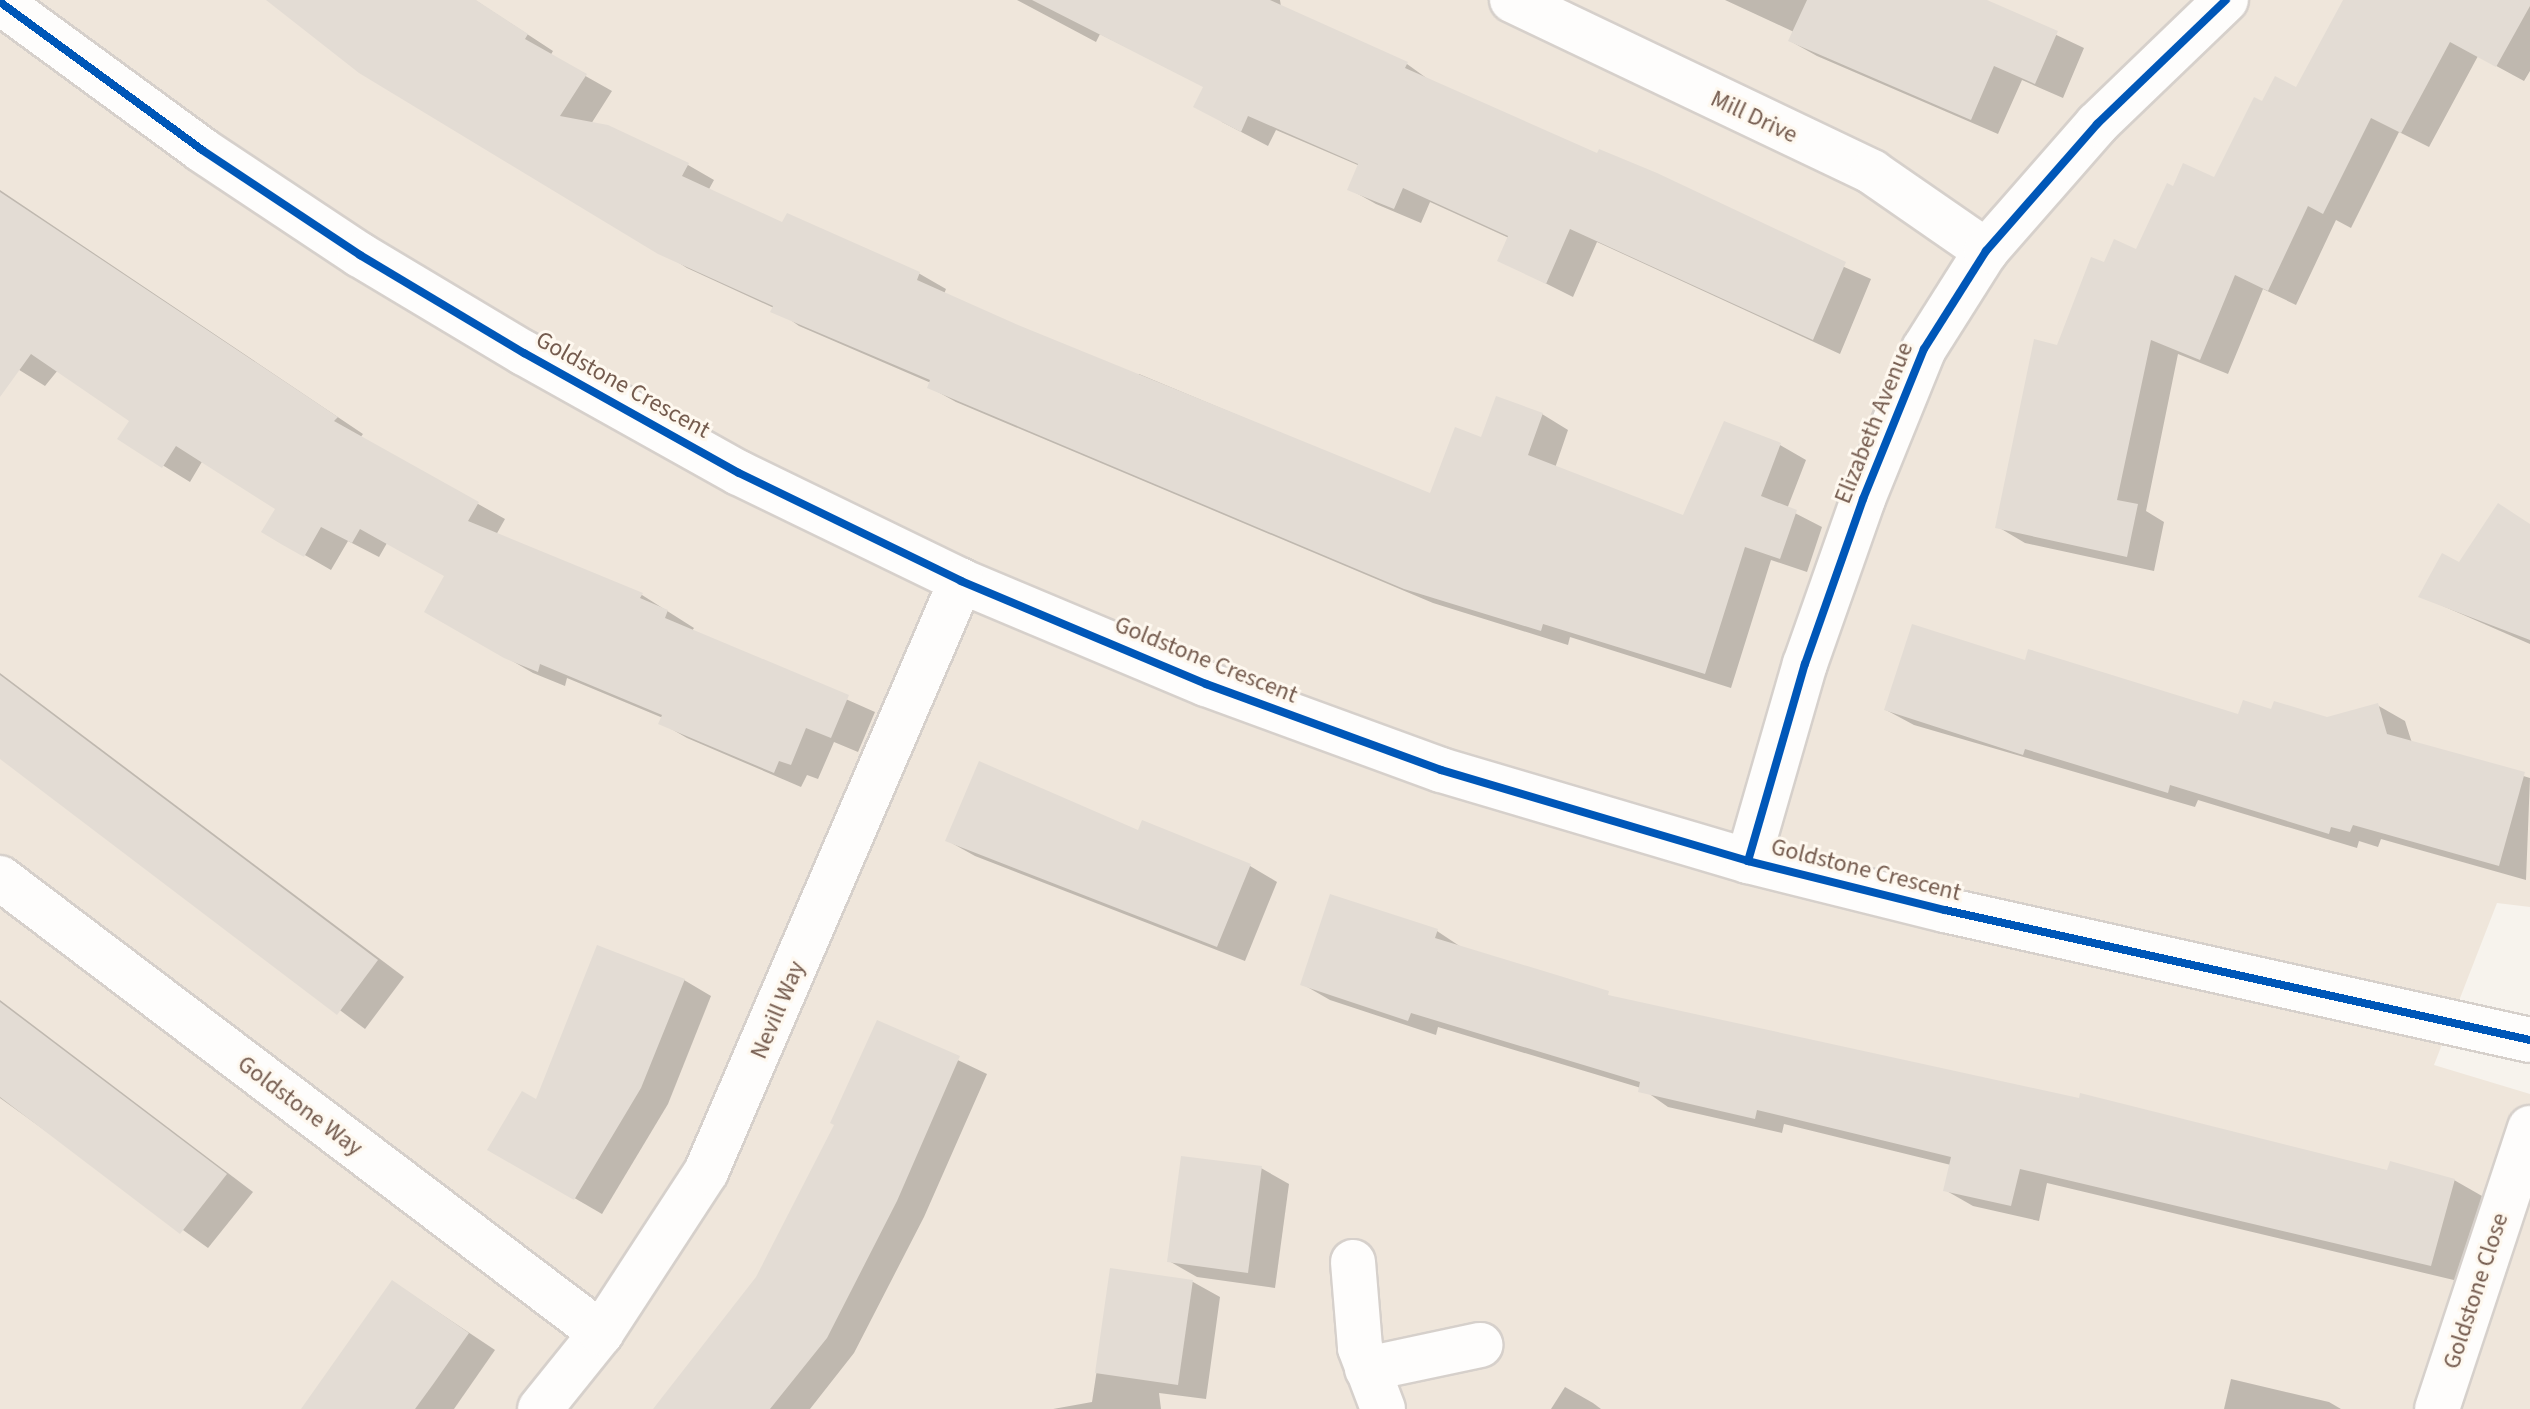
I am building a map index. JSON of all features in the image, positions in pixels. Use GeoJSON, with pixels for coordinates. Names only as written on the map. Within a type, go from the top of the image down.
{"type":"FeatureCollection","features":[{"type":"Feature","properties":{"kind":"street","name":"Mill Drive"},"geometry":{"type":"LineString","coordinates":[[1512,0],[1872,172],[1986,251]]}},
{"type":"Feature","properties":{"kind":"street","name":"Elizabeth Avenue"},"geometry":{"type":"LineString","coordinates":[[1748,861],[1805,664],[1863,499],[1924,349],[1986,251],[2097,124],[2226,0]]}},
{"type":"Feature","properties":{"kind":"street","name":"Goldstone Crescent"},"geometry":{"type":"LineString","coordinates":[[0,2],[202,150],[373,263],[739,473],[961,581],[1206,684],[1441,770],[1748,861],[1960,914],[2530,1040]]}},
{"type":"Feature","properties":{"kind":"street","name":"Nevill Way"},"geometry":{"type":"LineString","coordinates":[[540,1409],[601,1333],[677,1221],[730,1123],[961,581]]}},
{"type":"Feature","properties":{"kind":"street","name":"Goldstone Way"},"geometry":{"type":"LineString","coordinates":[[0,878],[601,1333]]}},
{"type":"Feature","properties":{"kind":"street","name":"Goldstone Close"},"geometry":{"type":"LineString","coordinates":[[2437,1409],[2530,1128]]}},
{"type":"Feature","properties":{"kind":"street"},"geometry":{"type":"LineString","coordinates":[[1353,1262],[1367,1369],[1383,1409]]}},
{"type":"Feature","properties":{"kind":"street"},"geometry":{"type":"LineString","coordinates":[[1367,1369],[1480,1345]]}},
{"type":"Feature","properties":{"kind":"shaded area"},"geometry":{"type":"Polygon","coordinates":[[[0,0],[2530,0],[2530,907],[2497,903],[2434,1065],[2530,1094],[2530,1409],[0,1409],[0,0]]]}},
{"type":"Feature","properties":{"kind":"building"},"geometry":{"type":"Polygon","coordinates":[[[266,0],[476,0],[528,34],[525,39],[587,74],[560,116],[608,125],[689,163],[682,176],[782,222],[787,213],[920,272],[917,280],[1018,325],[1430,493],[1455,427],[1481,437],[1496,396],[1543,413],[1528,455],[1683,515],[1724,421],[1781,443],[1761,496],[1797,510],[1780,559],[1745,547],[1705,674],[1543,624],[1541,631],[1404,589],[927,388],[930,380],[770,312],[773,306],[658,254],[359,73],[266,0]]]}},
{"type":"Feature","properties":{"kind":"building"},"geometry":{"type":"Polygon","coordinates":[[[1032,0],[1270,0],[1408,62],[1405,68],[1597,153],[1599,149],[1657,173],[1846,262],[1813,340],[1570,229],[1546,284],[1497,261],[1508,236],[1403,188],[1394,209],[1347,190],[1358,164],[1248,116],[1241,132],[1193,107],[1203,87],[1032,0]]]}},
{"type":"Feature","properties":{"kind":"building"},"geometry":{"type":"Polygon","coordinates":[[[1807,0],[1987,0],[2058,31],[2035,84],[1994,66],[1971,120],[1788,41],[1807,0]]]}},
{"type":"Feature","properties":{"kind":"building"},"geometry":{"type":"Polygon","coordinates":[[[2343,0],[2530,0],[2530,6],[2496,67],[2450,42],[2401,133],[2371,118],[2323,214],[2308,206],[2268,291],[2235,275],[2200,360],[2151,340],[2117,500],[2138,504],[2127,557],[1995,528],[2034,339],[2057,345],[2091,257],[2104,262],[2114,239],[2136,249],[2167,183],[2173,186],[2183,163],[2214,177],[2254,97],[2262,101],[2275,76],[2296,87],[2343,0]]]}},
{"type":"Feature","properties":{"kind":"building"},"geometry":{"type":"Polygon","coordinates":[[[0,192],[338,417],[334,421],[479,502],[468,521],[643,593],[640,598],[668,610],[665,618],[849,695],[831,738],[806,728],[791,765],[779,761],[774,773],[658,724],[662,715],[540,664],[538,672],[504,658],[424,612],[444,576],[360,529],[352,543],[321,527],[304,557],[261,532],[275,509],[176,446],[162,468],[117,439],[129,421],[31,354],[0,397],[0,192]]]}},
{"type":"Feature","properties":{"kind":"building"},"geometry":{"type":"Polygon","coordinates":[[[2498,503],[2530,524],[2530,640],[2418,597],[2442,553],[2459,562],[2498,503]]]}},
{"type":"Feature","properties":{"kind":"building"},"geometry":{"type":"Polygon","coordinates":[[[1912,624],[2025,660],[2028,649],[2238,714],[2243,700],[2271,709],[2274,701],[2327,717],[2378,703],[2387,734],[2525,772],[2499,866],[2353,825],[2350,832],[2331,827],[2329,834],[2170,785],[2168,793],[2025,749],[2023,755],[1884,710],[1912,624]]]}},
{"type":"Feature","properties":{"kind":"building"},"geometry":{"type":"Polygon","coordinates":[[[0,675],[378,960],[337,1015],[0,759],[0,675]]]}},
{"type":"Feature","properties":{"kind":"building"},"geometry":{"type":"Polygon","coordinates":[[[979,761],[1138,830],[1142,820],[1251,864],[1217,947],[945,841],[979,761]]]}},
{"type":"Feature","properties":{"kind":"building"},"geometry":{"type":"Polygon","coordinates":[[[1330,894],[1438,929],[1435,938],[1609,991],[1608,995],[2079,1098],[2080,1093],[2387,1170],[2390,1161],[2455,1179],[2431,1266],[2020,1169],[2011,1206],[1943,1191],[1951,1157],[1757,1110],[1755,1119],[1638,1092],[1640,1082],[1411,1013],[1408,1021],[1300,985],[1330,894]]]}},
{"type":"Feature","properties":{"kind":"building"},"geometry":{"type":"Polygon","coordinates":[[[597,945],[685,979],[641,1088],[574,1200],[487,1150],[522,1091],[536,1099],[597,945]]]}},
{"type":"Feature","properties":{"kind":"building"},"geometry":{"type":"Polygon","coordinates":[[[0,1002],[227,1174],[180,1234],[0,1097],[0,1002]]]}},
{"type":"Feature","properties":{"kind":"building"},"geometry":{"type":"Polygon","coordinates":[[[877,1020],[960,1056],[897,1201],[827,1338],[770,1409],[653,1409],[756,1277],[834,1125],[830,1123],[877,1020]]]}},
{"type":"Feature","properties":{"kind":"building"},"geometry":{"type":"Polygon","coordinates":[[[1181,1156],[1262,1166],[1248,1273],[1167,1262],[1181,1156]]]}},
{"type":"Feature","properties":{"kind":"building"},"geometry":{"type":"Polygon","coordinates":[[[1110,1268],[1193,1280],[1178,1385],[1095,1373],[1110,1268]]]}},
{"type":"Feature","properties":{"kind":"building"},"geometry":{"type":"Polygon","coordinates":[[[392,1280],[469,1333],[434,1383],[415,1409],[301,1409],[392,1280]]]}},
{"type":"Feature","properties":{"kind":"cycle path"},"geometry":{"type":"LineString","coordinates":[[1748,861],[1805,664],[1863,499],[1924,349],[1986,251],[2097,124],[2226,0]]}},
{"type":"Feature","properties":{"kind":"cycle path"},"geometry":{"type":"LineString","coordinates":[[0,2],[202,150],[360,255],[524,353],[739,473],[961,581],[1206,684],[1441,770],[1748,861],[1945,910],[2530,1040]]}}]}
